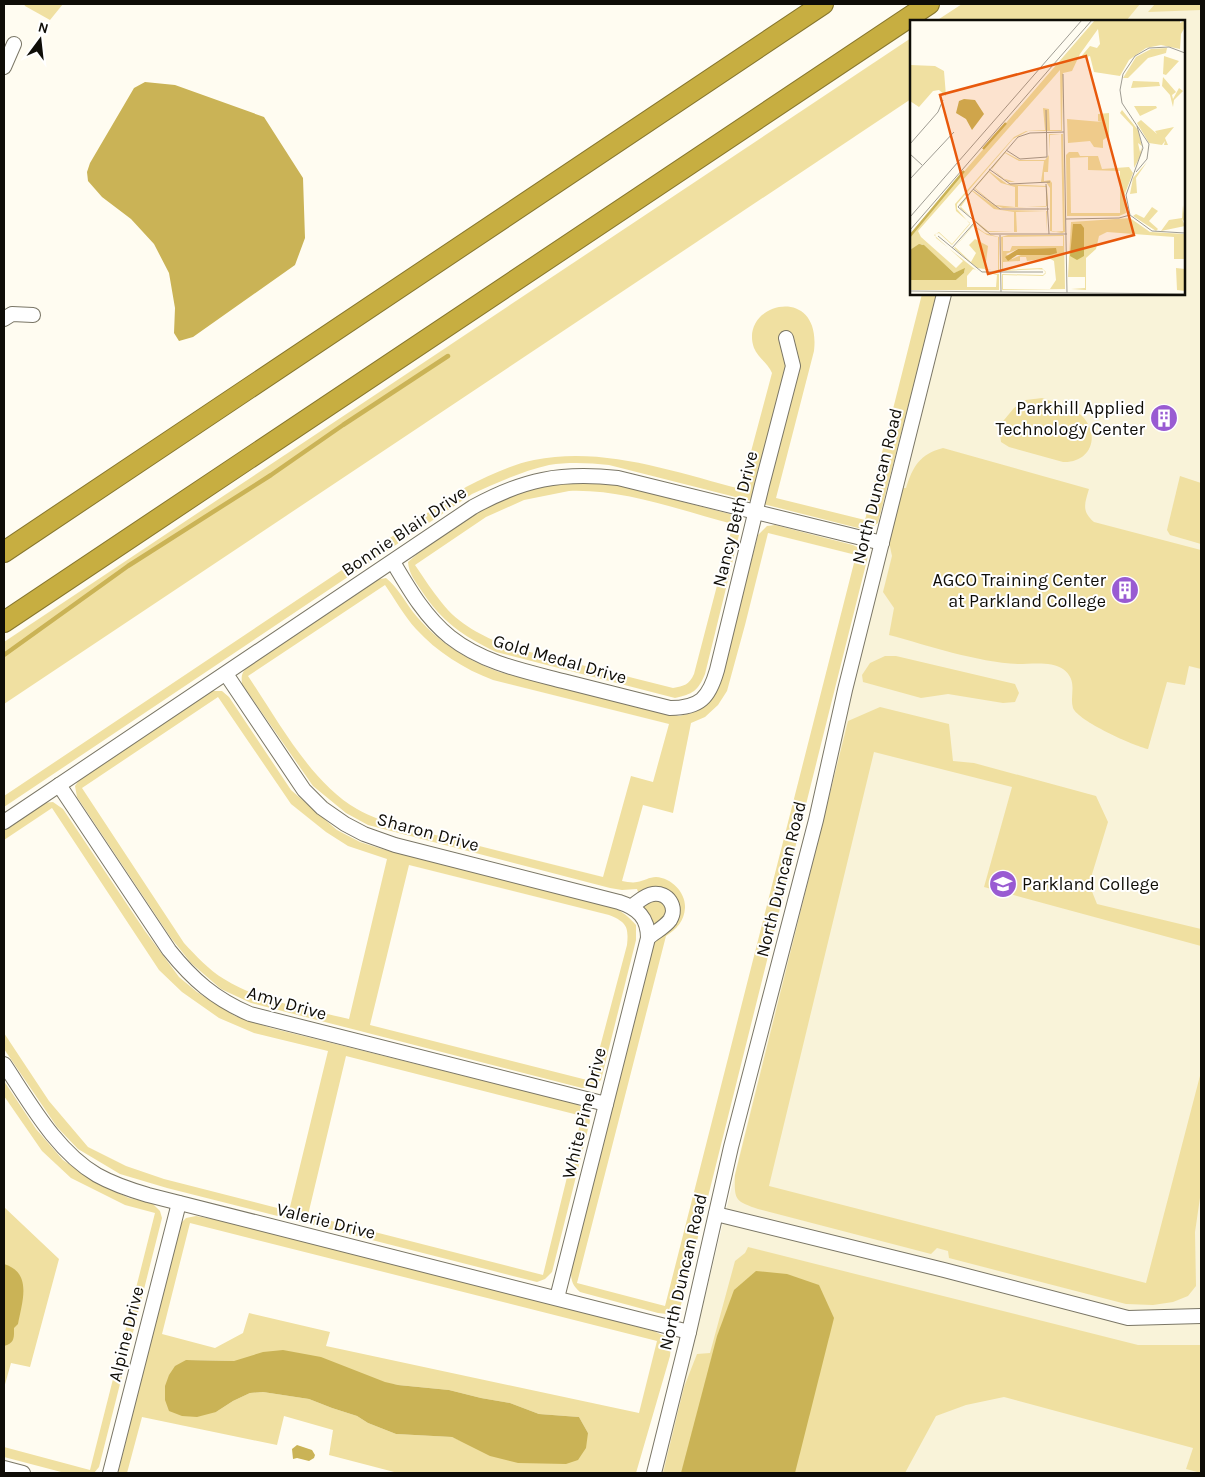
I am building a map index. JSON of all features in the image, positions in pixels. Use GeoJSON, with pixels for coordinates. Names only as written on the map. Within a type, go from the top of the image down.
{"type":"FeatureCollection","features":[{"type":"Feature","properties":{"kind":"highway"},"geometry":{"type":"LineString","coordinates":[[4,552],[823,4]]}},
{"type":"Feature","properties":{"kind":"highway"},"geometry":{"type":"LineString","coordinates":[[4,622],[929,4]]}},
{"type":"Feature","properties":{"kind":"street"},"geometry":{"type":"LineString","coordinates":[[4,67],[14,44]]}},
{"type":"Feature","properties":{"kind":"street","name":"North Duncan Road"},"geometry":{"type":"LineString","coordinates":[[654,1473],[689,1332],[730,1147],[816,820],[845,690],[944,295]]}},
{"type":"Feature","properties":{"kind":"street"},"geometry":{"type":"LineString","coordinates":[[4,319],[12,314],[33,315]]}},
{"type":"Feature","properties":{"kind":"street","name":"Nancy Beth Drive"},"geometry":{"type":"LineString","coordinates":[[697,703],[706,696],[713,684],[717,670],[793,366],[786,338]]}},
{"type":"Feature","properties":{"kind":"street","name":"Bonnie Blair Drive"},"geometry":{"type":"LineString","coordinates":[[4,822],[473,507],[496,494],[518,485],[570,475],[618,478],[882,543]]}},
{"type":"Feature","properties":{"kind":"street","name":"Gold Medal Drive"},"geometry":{"type":"LineString","coordinates":[[393,562],[410,591],[430,618],[464,647],[484,657],[522,670],[670,708],[685,708],[697,703]]}},
{"type":"Feature","properties":{"kind":"street","name":"Sharon Drive"},"geometry":{"type":"LineString","coordinates":[[226,674],[304,790],[322,808],[345,824],[364,834],[395,845],[632,906]]}},
{"type":"Feature","properties":{"kind":"street","name":"Amy Drive"},"geometry":{"type":"LineString","coordinates":[[59,785],[169,950],[186,971],[208,992],[229,1005],[250,1014],[606,1104]]}},
{"type":"Feature","properties":{"kind":"street"},"geometry":{"type":"LineString","coordinates":[[632,906],[645,897],[654,894],[662,895],[670,900],[674,909],[669,922],[648,938]]}},
{"type":"Feature","properties":{"kind":"street","name":"White Pine Drive"},"geometry":{"type":"LineString","coordinates":[[557,1298],[648,938],[645,920],[639,911],[632,906]]}},
{"type":"Feature","properties":{"kind":"street","name":"Valerie Drive"},"geometry":{"type":"LineString","coordinates":[[4,1064],[58,1142],[79,1163],[98,1176],[118,1185],[179,1203],[689,1332]]}},
{"type":"Feature","properties":{"kind":"street","name":"Alpine Drive"},"geometry":{"type":"LineString","coordinates":[[110,1473],[179,1203]]}},
{"type":"Feature","properties":{"kind":"street"},"geometry":{"type":"LineString","coordinates":[[716,1214],[944,1270],[1128,1318],[1201,1316]]}},
{"type":"Feature","properties":{"kind":"street"},"geometry":{"type":"LineString","coordinates":[[4,1468],[23,1473]]}},
{"type":"Feature","properties":{"kind":"shaded area"},"geometry":{"type":"Polygon","coordinates":[[[24,4],[63,4],[50,20],[24,4]]]}},
{"type":"Feature","properties":{"kind":"shaded area"},"geometry":{"type":"Polygon","coordinates":[[[962,4],[1140,4],[1127,20],[938,20],[962,4]]]}},
{"type":"Feature","properties":{"kind":"shaded area","name":"Parkland College"},"geometry":{"type":"Polygon","coordinates":[[[1031,4],[1201,4],[1201,1473],[662,1473],[949,295],[1185,295],[1185,20],[1017,20],[1031,4]]]}},
{"type":"Feature","properties":{"kind":"shaded area"},"geometry":{"type":"Polygon","coordinates":[[[1155,4],[1201,4],[1201,10],[1148,12],[1155,4]]]}},
{"type":"Feature","properties":{"kind":"shaded area"},"geometry":{"type":"Polygon","coordinates":[[[910,39],[910,100],[4,704],[4,642],[910,39]]]}},
{"type":"Feature","properties":{"kind":"shaded area"},"geometry":{"type":"Polygon","coordinates":[[[145,82],[175,85],[264,117],[303,178],[305,238],[295,265],[193,337],[179,341],[174,333],[175,308],[169,273],[154,244],[131,219],[102,197],[88,181],[87,172],[90,163],[134,88],[145,82]]]}},
{"type":"Feature","properties":{"kind":"shaded area"},"geometry":{"type":"Polygon","coordinates":[[[922,295],[937,295],[878,523],[869,529],[858,528],[609,465],[564,463],[529,471],[472,494],[4,807],[4,796],[466,487],[499,471],[534,460],[586,456],[639,463],[741,489],[772,373],[754,348],[752,332],[758,320],[768,311],[781,307],[794,308],[806,315],[813,329],[814,351],[776,498],[865,520],[922,295]]]}},
{"type":"Feature","properties":{"kind":"shaded area"},"geometry":{"type":"Polygon","coordinates":[[[1042,398],[1073,409],[1088,423],[1092,439],[1086,453],[1080,458],[1063,462],[1009,447],[1001,442],[999,426],[1014,408],[1026,400],[1042,398]]]}},
{"type":"Feature","properties":{"kind":"shaded area"},"geometry":{"type":"Polygon","coordinates":[[[943,448],[1089,489],[1085,507],[1087,514],[1094,522],[1201,550],[1201,669],[1189,666],[1185,685],[1167,682],[1148,749],[1095,726],[1077,713],[1072,703],[1071,678],[1058,666],[1035,663],[1002,663],[953,653],[889,635],[894,608],[883,592],[892,556],[889,542],[903,488],[906,488],[911,473],[923,457],[943,448]]]}},
{"type":"Feature","properties":{"kind":"shaded area"},"geometry":{"type":"Polygon","coordinates":[[[1180,476],[1201,483],[1201,544],[1170,535],[1167,530],[1180,476]]]}},
{"type":"Feature","properties":{"kind":"shaded area"},"geometry":{"type":"Polygon","coordinates":[[[580,482],[614,484],[730,514],[740,521],[740,531],[705,674],[700,684],[691,693],[675,698],[496,652],[463,634],[445,619],[429,601],[413,577],[408,562],[478,511],[520,492],[580,482]],[[569,491],[524,500],[486,517],[415,565],[448,610],[480,634],[506,646],[673,688],[680,687],[690,681],[694,674],[733,524],[651,501],[590,491],[569,491]]]}},
{"type":"Feature","properties":{"kind":"shaded area"},"geometry":{"type":"Polygon","coordinates":[[[775,525],[853,545],[861,549],[868,556],[680,1309],[667,1314],[658,1313],[580,1292],[574,1285],[571,1275],[655,940],[637,889],[622,890],[610,888],[368,825],[346,813],[313,786],[242,684],[242,676],[249,665],[375,580],[386,578],[431,632],[463,655],[486,667],[499,672],[654,711],[679,716],[692,713],[707,703],[721,679],[758,535],[767,526],[775,525]],[[768,533],[727,691],[718,705],[705,717],[691,723],[673,813],[643,805],[622,881],[635,882],[656,877],[667,880],[677,887],[685,902],[685,908],[679,924],[666,936],[577,1283],[665,1306],[856,555],[768,533]],[[385,585],[248,676],[296,749],[310,767],[340,798],[372,817],[400,826],[603,877],[631,776],[653,782],[669,724],[493,680],[472,671],[442,652],[424,637],[408,619],[385,585]]]}},
{"type":"Feature","properties":{"kind":"shaded area"},"geometry":{"type":"Polygon","coordinates":[[[885,656],[896,656],[1015,684],[1019,693],[1015,702],[1003,703],[948,694],[921,698],[863,682],[862,675],[870,663],[885,656]]]}},
{"type":"Feature","properties":{"kind":"shaded area"},"geometry":{"type":"Polygon","coordinates":[[[210,691],[222,691],[229,697],[291,790],[337,830],[360,842],[382,849],[595,902],[618,910],[636,925],[636,940],[601,1080],[593,1087],[582,1088],[251,1003],[221,989],[191,963],[171,938],[77,797],[75,786],[81,777],[210,691]],[[218,697],[82,788],[184,943],[208,967],[224,979],[253,994],[285,1004],[349,1019],[387,859],[348,846],[326,832],[291,804],[218,697]],[[409,865],[370,1025],[591,1081],[627,945],[627,929],[623,923],[609,915],[409,865]]]}},
{"type":"Feature","properties":{"kind":"shaded area"},"geometry":{"type":"Polygon","coordinates":[[[880,707],[949,724],[953,761],[974,763],[1096,796],[1108,822],[1089,884],[1097,904],[1201,929],[1201,946],[984,887],[1012,787],[874,752],[769,1186],[1146,1283],[1201,1072],[1201,1191],[1195,1232],[1196,1286],[1188,1296],[1173,1302],[1153,1305],[1126,1304],[949,1258],[948,1251],[937,1248],[931,1254],[758,1209],[740,1201],[736,1195],[735,1175],[848,721],[880,707]]]}},
{"type":"Feature","properties":{"kind":"shaded area"},"geometry":{"type":"Polygon","coordinates":[[[53,802],[63,809],[145,931],[179,977],[197,992],[235,1016],[271,1028],[577,1104],[588,1112],[590,1121],[552,1272],[545,1279],[537,1282],[167,1188],[120,1174],[78,1149],[57,1127],[4,1049],[4,1033],[49,1101],[88,1147],[126,1166],[164,1179],[289,1211],[328,1051],[254,1033],[219,1018],[182,992],[159,970],[52,808],[4,840],[4,829],[42,803],[53,802]],[[346,1056],[308,1215],[543,1275],[582,1116],[346,1056]]]}},
{"type":"Feature","properties":{"kind":"shaded area"},"geometry":{"type":"Polygon","coordinates":[[[4,1081],[36,1129],[63,1160],[98,1184],[129,1198],[152,1203],[160,1211],[162,1218],[99,1467],[94,1473],[65,1473],[4,1457],[4,1447],[90,1470],[155,1213],[125,1205],[71,1178],[42,1151],[4,1096],[4,1081]]]}},
{"type":"Feature","properties":{"kind":"shaded area"},"geometry":{"type":"Polygon","coordinates":[[[4,1207],[59,1259],[30,1367],[11,1363],[4,1388],[4,1207]]]}},
{"type":"Feature","properties":{"kind":"shaded area"},"geometry":{"type":"Polygon","coordinates":[[[196,1216],[240,1224],[654,1331],[668,1338],[671,1347],[670,1356],[636,1473],[398,1473],[329,1455],[333,1430],[284,1416],[277,1445],[142,1417],[127,1473],[118,1473],[180,1224],[186,1218],[196,1216]],[[190,1223],[162,1334],[215,1348],[243,1333],[249,1313],[330,1332],[326,1346],[639,1413],[657,1341],[190,1223]],[[186,1360],[216,1412],[250,1393],[263,1392],[309,1399],[357,1416],[368,1423],[396,1434],[452,1437],[461,1441],[588,1433],[579,1417],[539,1414],[510,1403],[449,1390],[398,1385],[234,1361],[186,1360]]]}},
{"type":"Feature","properties":{"kind":"shaded area"},"geometry":{"type":"Polygon","coordinates":[[[748,1247],[1138,1345],[1201,1345],[1201,1473],[1186,1469],[1193,1448],[1004,1397],[966,1405],[936,1416],[905,1473],[663,1473],[684,1387],[697,1354],[710,1353],[735,1261],[745,1253],[748,1247]]]}},
{"type":"Feature","properties":{"kind":"shaded area"},"geometry":{"type":"Polygon","coordinates":[[[4,1264],[13,1268],[19,1274],[22,1281],[23,1298],[18,1324],[14,1328],[13,1339],[4,1346],[4,1264]]]}},
{"type":"Feature","properties":{"kind":"shaded area"},"geometry":{"type":"Polygon","coordinates":[[[756,1271],[787,1274],[819,1285],[834,1318],[795,1473],[681,1473],[717,1336],[734,1290],[756,1271]]]}},
{"type":"Feature","properties":{"kind":"shaded area"},"geometry":{"type":"Polygon","coordinates":[[[283,1350],[321,1357],[385,1382],[398,1385],[449,1390],[510,1403],[539,1414],[579,1417],[588,1433],[586,1448],[578,1460],[566,1464],[518,1463],[490,1456],[452,1437],[396,1434],[368,1423],[357,1416],[309,1399],[263,1392],[250,1393],[216,1412],[197,1417],[182,1416],[169,1411],[165,1400],[165,1386],[175,1366],[186,1360],[234,1361],[263,1352],[283,1350]]]}},
{"type":"Feature","properties":{"kind":"shaded area"},"geometry":{"type":"Polygon","coordinates":[[[297,1445],[312,1450],[315,1455],[314,1458],[309,1461],[293,1459],[292,1449],[297,1445]]]}},
{"type":"Feature","properties":{"kind":"waterway"},"geometry":{"type":"LineString","coordinates":[[4,655],[128,566],[271,475],[448,356]]}},
{"type":"Feature","properties":{"kind":"place","name":"Parkhill Applied Technology Center"},"geometry":{"type":"Point","coordinates":[1164,418]}},
{"type":"Feature","properties":{"kind":"place","name":"AGCO Training Center at Parkland College"},"geometry":{"type":"Point","coordinates":[1125,590]}},
{"type":"Feature","properties":{"kind":"place","name":"Parkland College"},"geometry":{"type":"Point","coordinates":[1003,884]}}]}
